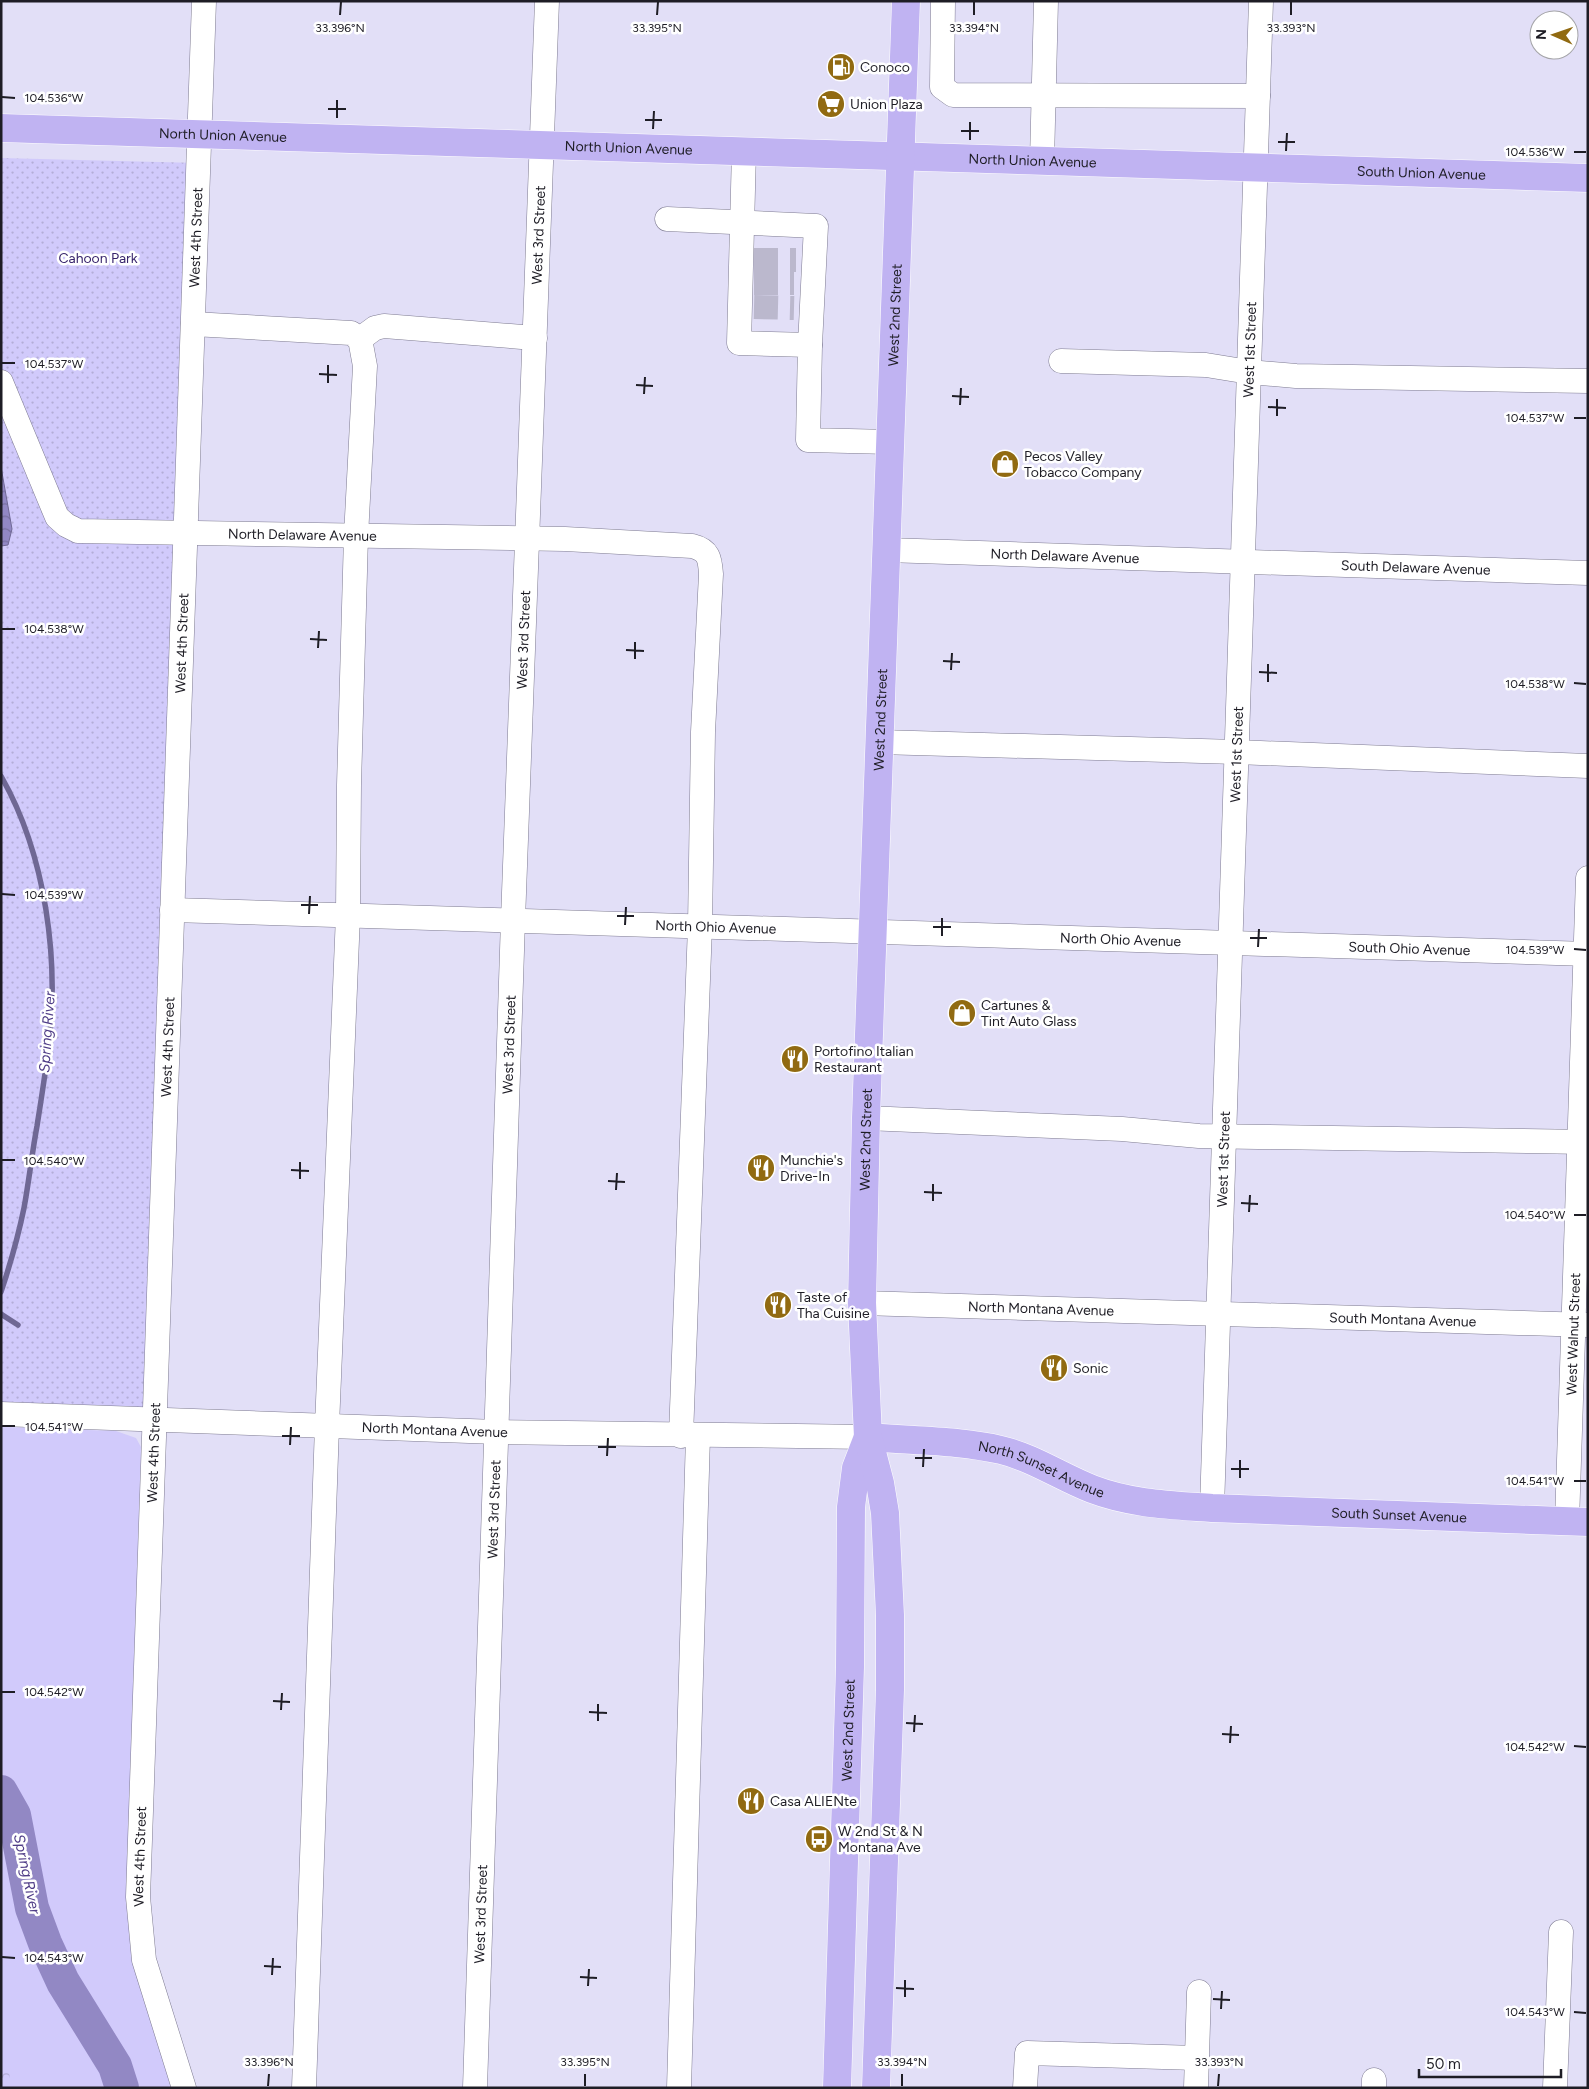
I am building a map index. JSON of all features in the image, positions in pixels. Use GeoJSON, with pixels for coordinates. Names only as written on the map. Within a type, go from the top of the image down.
{"type":"FeatureCollection","features":[{"type":"Feature","properties":{"kind":"main road","name":"West 2nd Street"},"geometry":{"type":"LineString","coordinates":[[876,2088],[890,1690],[889,1559],[880,1483],[868,1437],[862,1303],[866,1118],[906,1]]}},
{"type":"Feature","properties":{"kind":"main road","name":"North Union Avenue"},"geometry":{"type":"LineString","coordinates":[[1,128],[1256,168]]}},
{"type":"Feature","properties":{"kind":"main road","name":"South Union Avenue"},"geometry":{"type":"LineString","coordinates":[[1256,168],[1588,178]]}},
{"type":"Feature","properties":{"kind":"main road","name":"West 2nd Street"},"geometry":{"type":"LineString","coordinates":[[837,2088],[850,1668],[851,1507],[856,1468],[868,1437]]}},
{"type":"Feature","properties":{"kind":"main road","name":"North Sunset Avenue"},"geometry":{"type":"LineString","coordinates":[[868,1437],[972,1445],[999,1450],[1032,1460],[1091,1488],[1113,1496],[1156,1504],[1212,1508]]}},
{"type":"Feature","properties":{"kind":"main road","name":"South Sunset Avenue"},"geometry":{"type":"LineString","coordinates":[[1212,1508],[1577,1522]]}},
{"type":"Feature","properties":{"kind":"street","name":"West 4th Street"},"geometry":{"type":"LineString","coordinates":[[184,2088],[144,1960],[138,1897],[155,1420],[158,1275],[176,840],[204,1]]}},
{"type":"Feature","properties":{"kind":"street","name":"West 3rd Street"},"geometry":{"type":"LineString","coordinates":[[475,2088],[547,1]]}},
{"type":"Feature","properties":{"kind":"street"},"geometry":{"type":"LineString","coordinates":[[943,1],[941,80],[942,87],[953,95],[1258,96]]}},
{"type":"Feature","properties":{"kind":"street"},"geometry":{"type":"LineString","coordinates":[[1042,160],[1046,1]]}},
{"type":"Feature","properties":{"kind":"street","name":"West 1st Street"},"geometry":{"type":"LineString","coordinates":[[1212,1508],[1261,1]]}},
{"type":"Feature","properties":{"kind":"street"},"geometry":{"type":"LineString","coordinates":[[744,152],[742,223],[748,271],[747,307],[739,343],[810,345]]}},
{"type":"Feature","properties":{"kind":"street"},"geometry":{"type":"LineString","coordinates":[[666,219],[816,226],[804,271],[803,308],[810,345],[808,440],[890,442]]}},
{"type":"Feature","properties":{"kind":"street"},"geometry":{"type":"LineString","coordinates":[[193,324],[352,333],[360,340],[365,366],[356,536],[349,785],[348,915],[327,1426],[304,2088]]}},
{"type":"Feature","properties":{"kind":"street"},"geometry":{"type":"LineString","coordinates":[[360,340],[375,328],[384,326],[535,338]]}},
{"type":"Feature","properties":{"kind":"street"},"geometry":{"type":"LineString","coordinates":[[1061,360],[1206,364],[1249,372],[1296,376],[1588,381]]}},
{"type":"Feature","properties":{"kind":"street","name":"North Delaware Avenue"},"geometry":{"type":"LineString","coordinates":[[1,382],[57,517],[66,525],[78,531],[528,540],[565,539],[700,548],[707,555],[710,562],[703,732],[700,926]]}},
{"type":"Feature","properties":{"kind":"street","name":"North Delaware Avenue"},"geometry":{"type":"LineString","coordinates":[[886,550],[1243,563]]}},
{"type":"Feature","properties":{"kind":"street","name":"South Delaware Avenue"},"geometry":{"type":"LineString","coordinates":[[1243,563],[1588,573]]}},
{"type":"Feature","properties":{"kind":"street"},"geometry":{"type":"LineString","coordinates":[[879,742],[1237,752],[1588,766]]}},
{"type":"Feature","properties":{"kind":"street","name":"West Walnut Street"},"geometry":{"type":"LineString","coordinates":[[1577,1522],[1588,878]]}},
{"type":"Feature","properties":{"kind":"street","name":"North Ohio Avenue"},"geometry":{"type":"LineString","coordinates":[[172,910],[1230,942]]}},
{"type":"Feature","properties":{"kind":"street"},"geometry":{"type":"LineString","coordinates":[[678,2088],[700,926]]}},
{"type":"Feature","properties":{"kind":"street","name":"South Ohio Avenue"},"geometry":{"type":"LineString","coordinates":[[1230,942],[1586,954]]}},
{"type":"Feature","properties":{"kind":"street"},"geometry":{"type":"LineString","coordinates":[[866,1118],[1122,1129],[1224,1137],[1583,1142]]}},
{"type":"Feature","properties":{"kind":"street","name":"North Montana Avenue"},"geometry":{"type":"LineString","coordinates":[[862,1303],[1218,1313]]}},
{"type":"Feature","properties":{"kind":"street","name":"South Montana Avenue"},"geometry":{"type":"LineString","coordinates":[[1218,1313],[1580,1325]]}},
{"type":"Feature","properties":{"kind":"street","name":"North Montana Avenue"},"geometry":{"type":"LineString","coordinates":[[1,1414],[498,1432],[868,1437]]}},
{"type":"Feature","properties":{"kind":"street"},"geometry":{"type":"LineString","coordinates":[[1555,2088],[1561,1932]]}},
{"type":"Feature","properties":{"kind":"street"},"geometry":{"type":"LineString","coordinates":[[1196,2088],[1199,1992]]}},
{"type":"Feature","properties":{"kind":"street"},"geometry":{"type":"LineString","coordinates":[[1026,2088],[1027,2052],[1197,2058]]}},
{"type":"Feature","properties":{"kind":"green space","name":"Cahoon Park"},"geometry":{"type":"Polygon","coordinates":[[[1,158],[198,163],[155,1420],[1,1412],[1,158]]]}},
{"type":"Feature","properties":{"kind":"green space"},"geometry":{"type":"Polygon","coordinates":[[[1,1427],[116,1431],[136,1438],[141,1447],[127,1892],[131,1952],[172,2088],[1,2088],[1,1427]]]}},
{"type":"Feature","properties":{"kind":"green space"},"geometry":{"type":"Polygon","coordinates":[[[1,2054],[10,2068],[9,2082],[3,2088],[1,2088],[1,2054]]]}},
{"type":"Feature","properties":{"kind":"water"},"geometry":{"type":"Polygon","coordinates":[[[1,467],[12,529],[8,545],[1,546],[1,467]]]}},
{"type":"Feature","properties":{"kind":"waterway","name":"Spring River"},"geometry":{"type":"LineString","coordinates":[[1,776],[29,840],[39,874],[46,909],[52,981],[48,1051],[26,1198],[11,1261],[1,1292]]}},
{"type":"Feature","properties":{"kind":"waterway"},"geometry":{"type":"LineString","coordinates":[[1,1314],[18,1325]]}},
{"type":"Feature","properties":{"kind":"waterway","name":"Spring River"},"geometry":{"type":"LineString","coordinates":[[1,1792],[14,1815],[32,1908],[45,1943],[63,1982],[115,2066],[122,2088]]}},
{"type":"Feature","properties":{"kind":"tunnel"},"geometry":{"type":"LineString","coordinates":[[754,260],[796,260]]}},
{"type":"Feature","properties":{"kind":"tunnel"},"geometry":{"type":"LineString","coordinates":[[754,283],[794,283]]}},
{"type":"Feature","properties":{"kind":"tunnel"},"geometry":{"type":"LineString","coordinates":[[754,307],[794,308]]}},
{"type":"Feature","properties":{"kind":"place","name":"Conoco"},"geometry":{"type":"Point","coordinates":[841,67]}},
{"type":"Feature","properties":{"kind":"place","name":"Union Plaza"},"geometry":{"type":"Point","coordinates":[831,104]}},
{"type":"Feature","properties":{"kind":"place","name":"Pecos Valley Tobacco Company"},"geometry":{"type":"Point","coordinates":[1005,464]}},
{"type":"Feature","properties":{"kind":"place","name":"Cartunes & Tint Auto Glass"},"geometry":{"type":"Point","coordinates":[962,1013]}},
{"type":"Feature","properties":{"kind":"place","name":"Portofino Italian Restaurant"},"geometry":{"type":"Point","coordinates":[795,1059]}},
{"type":"Feature","properties":{"kind":"place","name":"Munchie's Drive-In"},"geometry":{"type":"Point","coordinates":[761,1168]}},
{"type":"Feature","properties":{"kind":"place","name":"Taste of Tha Cuisine"},"geometry":{"type":"Point","coordinates":[778,1305]}},
{"type":"Feature","properties":{"kind":"place","name":"Sonic"},"geometry":{"type":"Point","coordinates":[1054,1368]}},
{"type":"Feature","properties":{"kind":"place","name":"Casa ALIENte"},"geometry":{"type":"Point","coordinates":[751,1801]}},
{"type":"Feature","properties":{"kind":"place","name":"W 2nd St & N Montana Ave"},"geometry":{"type":"Point","coordinates":[819,1839]}}]}
